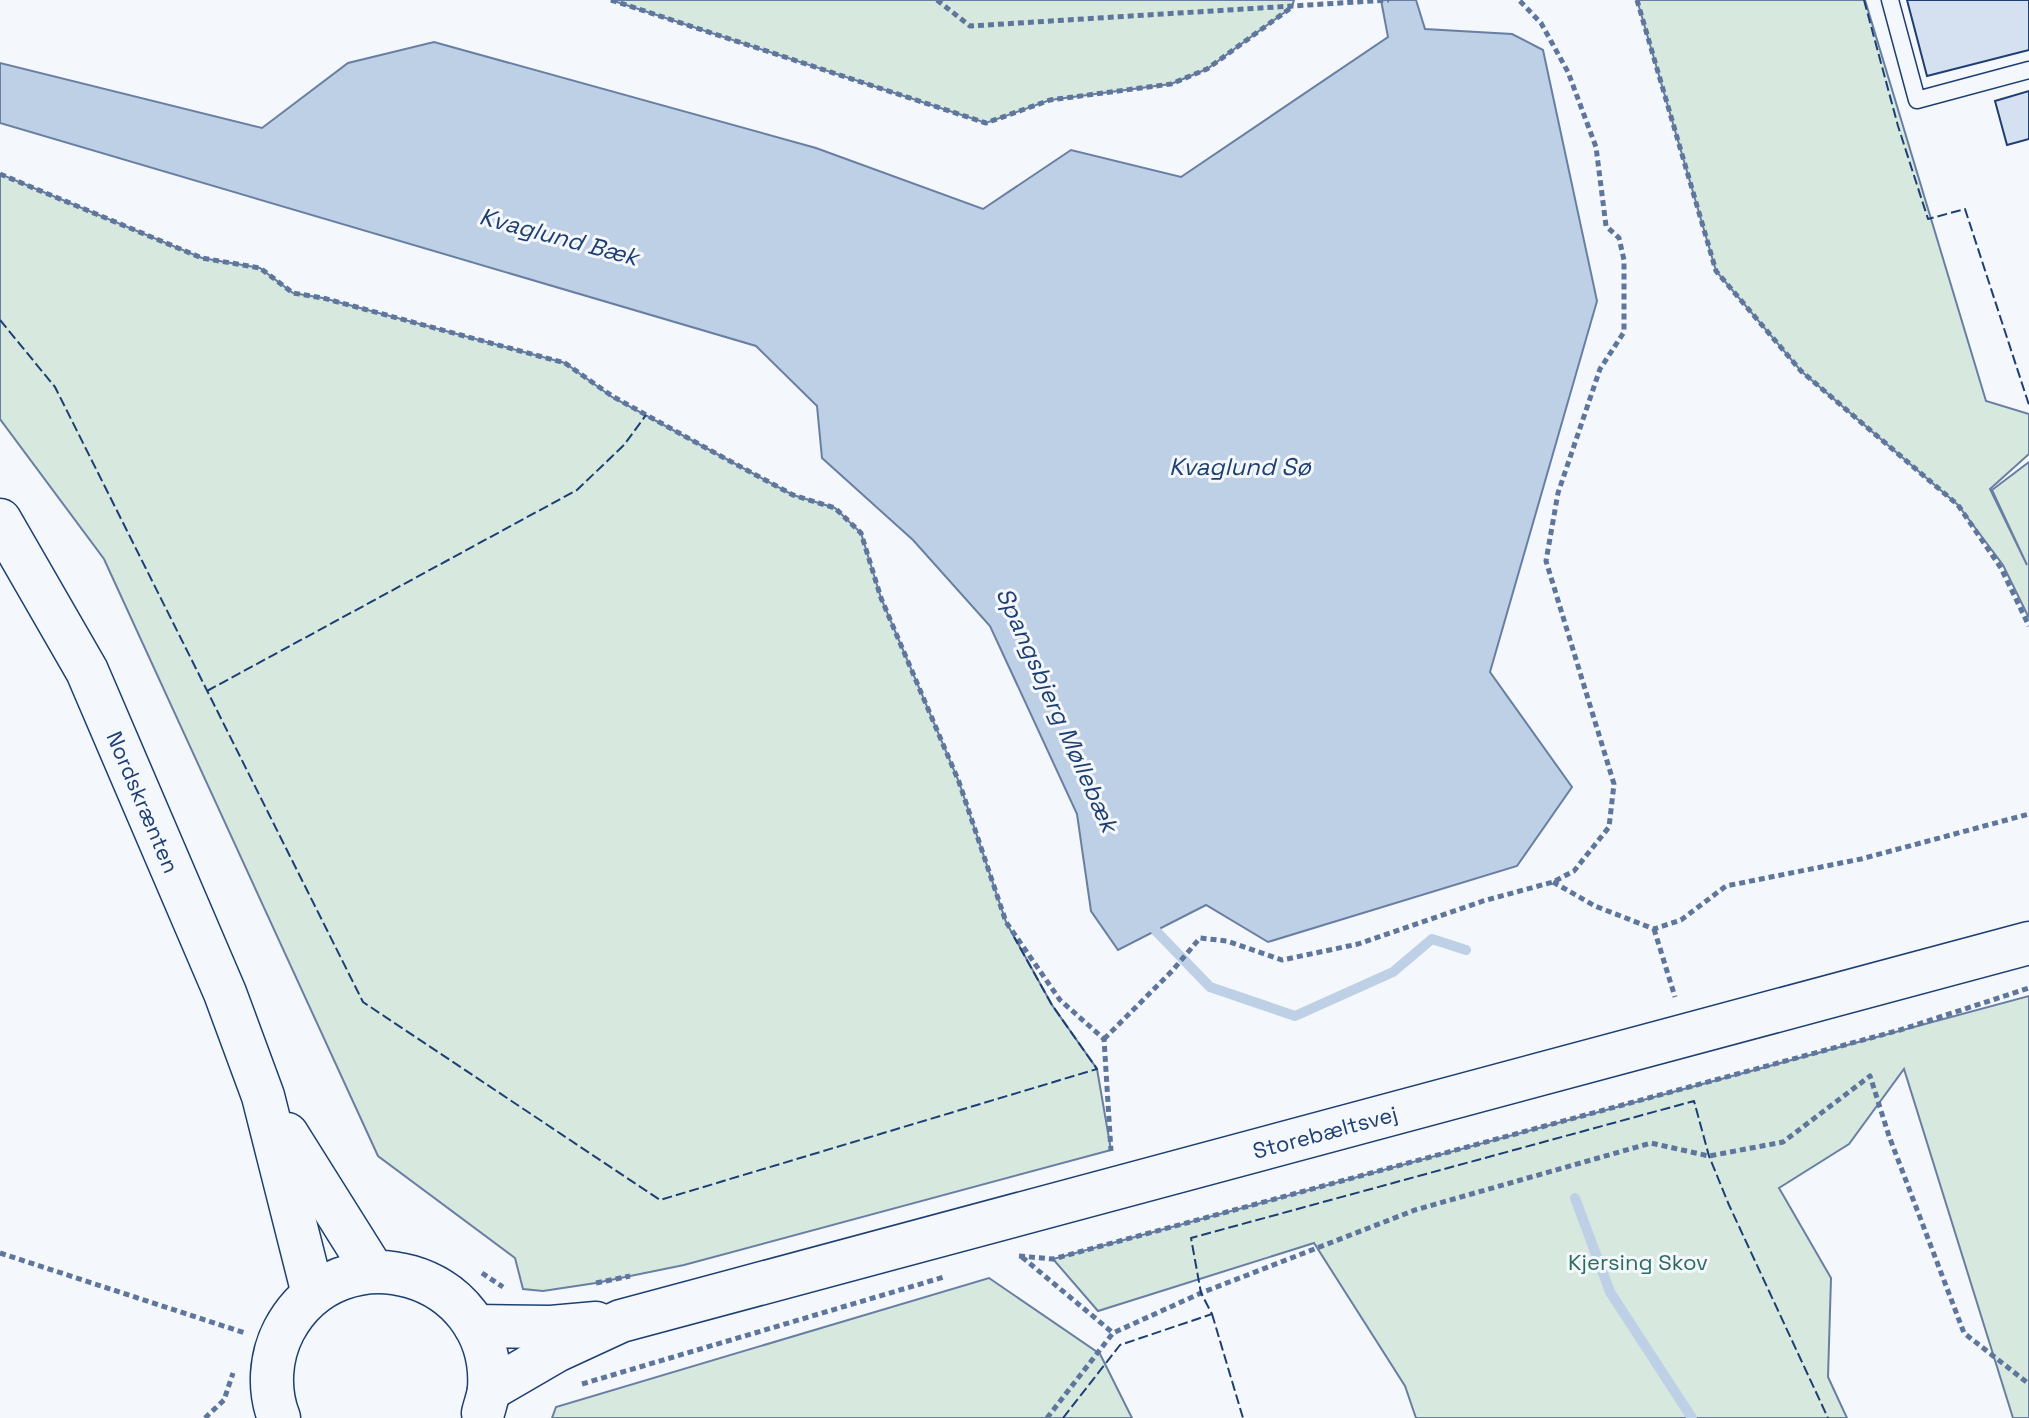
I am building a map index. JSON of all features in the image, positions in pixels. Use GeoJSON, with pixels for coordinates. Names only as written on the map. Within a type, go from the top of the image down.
{"type":"FeatureCollection","features":[{"type":"Feature","properties":{"kind":"street","name":"Nordskrænten"},"geometry":{"type":"LineString","coordinates":[[0,520],[87,671],[225,993],[263,1096],[313,1294]]}},
{"type":"Feature","properties":{"kind":"street","name":"Storebæltsvej"},"geometry":{"type":"LineString","coordinates":[[485,1404],[556,1351],[621,1321],[2029,943]]}},
{"type":"Feature","properties":{"kind":"street","name":"Nordskrænten"},"geometry":{"type":"LineString","coordinates":[[263,1096],[373,1271]]}},
{"type":"Feature","properties":{"kind":"street"},"geometry":{"type":"LineString","coordinates":[[269,1413],[277,1343],[292,1316],[313,1294],[341,1278],[373,1271],[403,1273],[432,1284],[456,1302],[475,1326],[487,1358],[485,1404]]}},
{"type":"Feature","properties":{"kind":"street","name":"Storebæltsvej"},"geometry":{"type":"LineString","coordinates":[[475,1326],[551,1327],[621,1321]]}},
{"type":"Feature","properties":{"kind":"lane"},"geometry":{"type":"LineString","coordinates":[[1890,0],[1917,100],[2029,70]]}},
{"type":"Feature","properties":{"kind":"path"},"geometry":{"type":"LineString","coordinates":[[611,0],[986,123],[1050,100],[1171,84],[1207,69],[1292,7]]}},
{"type":"Feature","properties":{"kind":"path"},"geometry":{"type":"LineString","coordinates":[[937,0],[970,26],[1389,0]]}},
{"type":"Feature","properties":{"kind":"path"},"geometry":{"type":"LineString","coordinates":[[1104,1039],[1172,971],[1200,938],[1227,941],[1282,960],[1358,944],[1483,901],[1553,882],[1574,871],[1609,827],[1614,784],[1546,561],[1558,493],[1600,369],[1624,332],[1624,260],[1619,238],[1606,226],[1596,147],[1568,72],[1541,23],[1519,0]]}},
{"type":"Feature","properties":{"kind":"path"},"geometry":{"type":"LineString","coordinates":[[1637,0],[1716,271],[1801,371],[1958,505],[2001,568],[2029,626]]}},
{"type":"Feature","properties":{"kind":"path"},"geometry":{"type":"LineString","coordinates":[[0,174],[202,258],[260,268],[293,293],[323,298],[565,363],[612,396],[729,461],[793,495],[835,508],[861,533],[881,598],[959,782],[1006,922],[1060,1000],[1104,1039],[1111,1150],[1121,1186]]}},
{"type":"Feature","properties":{"kind":"path"},"geometry":{"type":"LineString","coordinates":[[1553,882],[1595,906],[1654,929],[1681,920],[1726,886],[1861,859],[2029,814]]}},
{"type":"Feature","properties":{"kind":"path"},"geometry":{"type":"LineString","coordinates":[[1654,929],[1675,997]]}},
{"type":"Feature","properties":{"kind":"path"},"geometry":{"type":"LineString","coordinates":[[1007,1260],[1021,1256],[1053,1259],[1900,1030],[2029,988]]}},
{"type":"Feature","properties":{"kind":"path"},"geometry":{"type":"LineString","coordinates":[[1047,1418],[1113,1333],[1201,1293],[1415,1210],[1651,1143],[1709,1156],[1783,1142],[1870,1076],[1889,1136],[1964,1333],[2029,1384]]}},
{"type":"Feature","properties":{"kind":"path"},"geometry":{"type":"LineString","coordinates":[[0,1253],[246,1333],[242,1346]]}},
{"type":"Feature","properties":{"kind":"path"},"geometry":{"type":"LineString","coordinates":[[1021,1256],[1113,1333]]}},
{"type":"Feature","properties":{"kind":"path"},"geometry":{"type":"LineString","coordinates":[[480,1271],[506,1288]]}},
{"type":"Feature","properties":{"kind":"path"},"geometry":{"type":"LineString","coordinates":[[583,1285],[640,1274]]}},
{"type":"Feature","properties":{"kind":"path"},"geometry":{"type":"LineString","coordinates":[[569,1388],[951,1275]]}},
{"type":"Feature","properties":{"kind":"path"},"geometry":{"type":"LineString","coordinates":[[205,1418],[224,1400],[237,1360]]}},
{"type":"Feature","properties":{"kind":"green space"},"geometry":{"type":"Polygon","coordinates":[[[611,0],[1294,0],[1292,7],[1207,69],[1171,84],[1050,100],[986,123],[611,0]]]}},
{"type":"Feature","properties":{"kind":"green space"},"geometry":{"type":"Polygon","coordinates":[[[1637,0],[1865,0],[1986,401],[2029,414],[2029,454],[1990,489],[2027,565],[1992,490],[2029,462],[2029,618],[2003,565],[1958,505],[1801,371],[1716,271],[1637,0]]]}},
{"type":"Feature","properties":{"kind":"green space"},"geometry":{"type":"Polygon","coordinates":[[[0,174],[202,258],[260,268],[293,293],[323,298],[565,363],[612,397],[793,495],[835,508],[861,533],[881,598],[959,782],[1006,922],[1052,1005],[1097,1069],[1111,1150],[684,1265],[543,1291],[523,1289],[515,1258],[378,1156],[104,559],[0,419],[0,174]]]}},
{"type":"Feature","properties":{"kind":"green space","name":"Kjersing Skov"},"geometry":{"type":"Polygon","coordinates":[[[2029,996],[2029,1418],[2013,1418],[1904,1069],[1849,1144],[1779,1188],[1831,1278],[1828,1377],[1847,1418],[1416,1418],[1405,1386],[1314,1243],[1098,1311],[1053,1259],[2029,996]]]}},
{"type":"Feature","properties":{"kind":"green space"},"geometry":{"type":"Polygon","coordinates":[[[989,1278],[1100,1354],[1132,1418],[552,1418],[556,1407],[989,1278]]]}},
{"type":"Feature","properties":{"kind":"water","name":"Kvaglund Sø"},"geometry":{"type":"Polygon","coordinates":[[[1381,0],[1416,0],[1425,29],[1512,34],[1543,50],[1597,301],[1490,672],[1572,787],[1517,866],[1268,942],[1206,905],[1118,950],[1091,911],[1077,814],[990,626],[913,540],[822,458],[817,406],[756,346],[0,123],[0,63],[262,128],[348,63],[434,42],[816,148],[983,209],[1071,150],[1181,177],[1388,37],[1381,0]]]}},
{"type":"Feature","properties":{"kind":"building"},"geometry":{"type":"Polygon","coordinates":[[[1907,0],[2029,0],[2029,50],[1927,76],[1907,0]]]}},
{"type":"Feature","properties":{"kind":"building"},"geometry":{"type":"Polygon","coordinates":[[[2029,91],[2029,139],[2007,145],[1995,101],[2029,91]]]}},
{"type":"Feature","properties":{"kind":"waterway","name":"Spangsbjerg Møllebæk"},"geometry":{"type":"LineString","coordinates":[[1150,919],[1156,931],[1210,987],[1295,1016],[1393,972],[1432,939],[1466,950]]}},
{"type":"Feature","properties":{"kind":"waterway","name":"Spangsbjerg Møllebæk"},"geometry":{"type":"LineString","coordinates":[[1575,1198],[1610,1292],[1692,1418]]}},
{"type":"Feature","properties":{"kind":"fence"},"geometry":{"type":"LineString","coordinates":[[1864,0],[1898,126],[1928,219],[1965,209],[2029,405]]}},
{"type":"Feature","properties":{"kind":"fence"},"geometry":{"type":"LineString","coordinates":[[0,320],[55,387],[363,1002],[660,1200],[1097,1069],[1052,1005],[1014,937]]}},
{"type":"Feature","properties":{"kind":"fence"},"geometry":{"type":"LineString","coordinates":[[207,691],[577,490],[624,445],[646,415]]}},
{"type":"Feature","properties":{"kind":"fence"},"geometry":{"type":"LineString","coordinates":[[1063,1418],[1120,1345],[1212,1314],[1201,1293],[1191,1238],[1694,1101],[1709,1156],[1729,1205],[1828,1418]]}},
{"type":"Feature","properties":{"kind":"fence"},"geometry":{"type":"LineString","coordinates":[[1212,1314],[1243,1418]]}},
{"type":"Feature","properties":{"kind":"water label","name":"Kvaglund Bæk"},"geometry":{"type":"Point","coordinates":[559,237]}}]}
